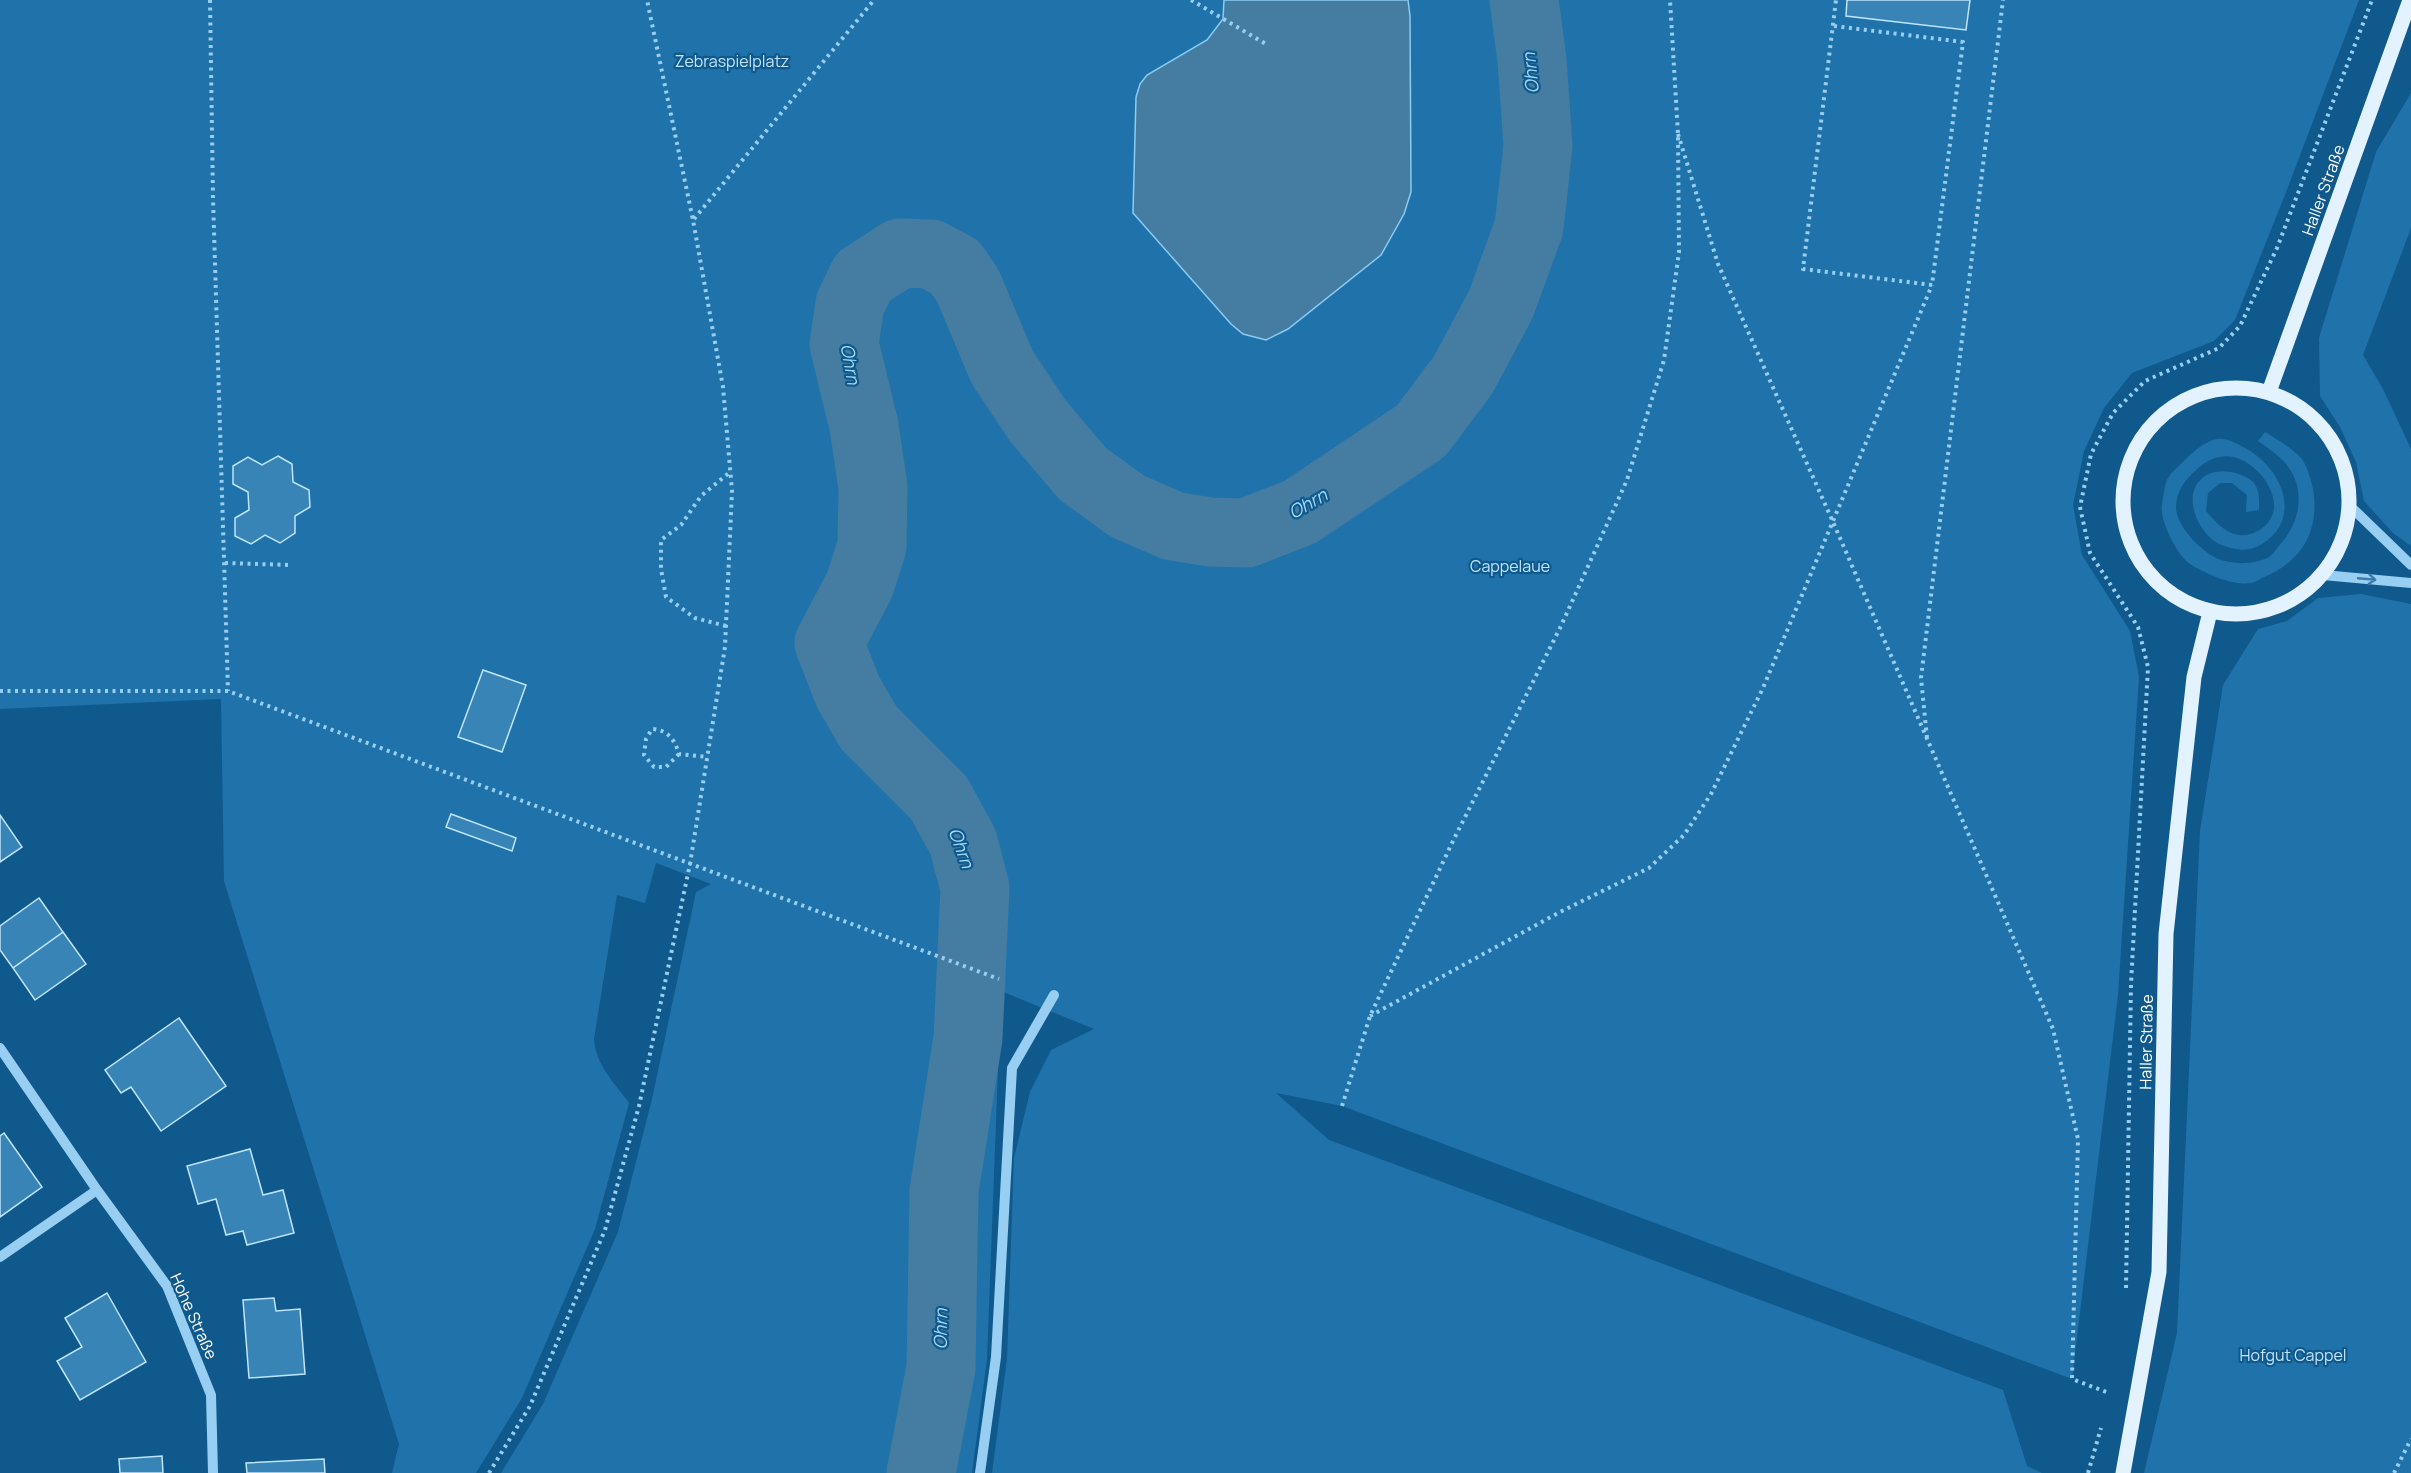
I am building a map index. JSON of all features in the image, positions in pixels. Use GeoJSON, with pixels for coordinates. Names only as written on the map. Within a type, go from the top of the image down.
{"type":"FeatureCollection","features":[{"type":"Feature","properties":{"kind":"main road","name":"Haller Straße"},"geometry":{"type":"LineString","coordinates":[[2269,392],[2410,0]]}},
{"type":"Feature","properties":{"kind":"main road"},"geometry":{"type":"LineString","coordinates":[[2232,387],[2269,392],[2303,408],[2329,435],[2345,469],[2350,506],[2342,543],[2323,575],[2300,595],[2271,609],[2241,615],[2210,612],[2176,598],[2149,575],[2130,543],[2122,508],[2126,472],[2140,439],[2165,411],[2197,394],[2232,387]]}},
{"type":"Feature","properties":{"kind":"main road","name":"Haller Straße"},"geometry":{"type":"LineString","coordinates":[[2122,1473],[2159,1272],[2166,934],[2194,676],[2210,612]]}},
{"type":"Feature","properties":{"kind":"street"},"geometry":{"type":"LineString","coordinates":[[2350,506],[2411,564]]}},
{"type":"Feature","properties":{"kind":"street"},"geometry":{"type":"LineString","coordinates":[[2323,575],[2411,583]]}},
{"type":"Feature","properties":{"kind":"street"},"geometry":{"type":"LineString","coordinates":[[980,1473],[996,1357],[1012,1068],[1054,995]]}},
{"type":"Feature","properties":{"kind":"street","name":"Hohe Straße"},"geometry":{"type":"LineString","coordinates":[[0,1048],[97,1190],[167,1286],[211,1395],[213,1473]]}},
{"type":"Feature","properties":{"kind":"street"},"geometry":{"type":"LineString","coordinates":[[0,1257],[97,1190]]}},
{"type":"Feature","properties":{"kind":"path"},"geometry":{"type":"LineString","coordinates":[[210,0],[213,198],[228,691]]}},
{"type":"Feature","properties":{"kind":"path"},"geometry":{"type":"LineString","coordinates":[[489,1473],[530,1406],[605,1230],[639,1106],[690,864],[725,647],[732,491],[723,387],[693,220],[647,0]]}},
{"type":"Feature","properties":{"kind":"path"},"geometry":{"type":"LineString","coordinates":[[693,220],[874,0]]}},
{"type":"Feature","properties":{"kind":"path"},"geometry":{"type":"LineString","coordinates":[[1191,0],[1266,44]]}},
{"type":"Feature","properties":{"kind":"path"},"geometry":{"type":"LineString","coordinates":[[1342,1106],[1370,1016],[1453,841],[1561,626],[1627,480],[1665,360],[1679,252],[1678,134],[1670,0]]}},
{"type":"Feature","properties":{"kind":"path"},"geometry":{"type":"LineString","coordinates":[[1836,0],[1803,270],[1932,285]]}},
{"type":"Feature","properties":{"kind":"path"},"geometry":{"type":"LineString","coordinates":[[1927,742],[1921,678],[2003,0]]}},
{"type":"Feature","properties":{"kind":"path"},"geometry":{"type":"LineString","coordinates":[[1370,1016],[1560,912],[1650,868],[1684,835],[1711,794],[1763,688],[1932,285],[1963,42],[1834,26]]}},
{"type":"Feature","properties":{"kind":"path"},"geometry":{"type":"LineString","coordinates":[[1678,134],[1718,264],[1833,522],[2053,1029],[2078,1139],[2072,1379],[2110,1394]]}},
{"type":"Feature","properties":{"kind":"path"},"geometry":{"type":"LineString","coordinates":[[726,626],[695,618],[666,597],[661,569],[661,540],[681,525],[701,496],[731,472]]}},
{"type":"Feature","properties":{"kind":"path"},"geometry":{"type":"LineString","coordinates":[[225,563],[291,565]]}},
{"type":"Feature","properties":{"kind":"path"},"geometry":{"type":"LineString","coordinates":[[0,691],[228,691],[999,979]]}},
{"type":"Feature","properties":{"kind":"path"},"geometry":{"type":"LineString","coordinates":[[652,729],[662,730],[675,741],[679,754],[666,767],[654,767],[645,755],[646,740],[652,729]]}},
{"type":"Feature","properties":{"kind":"path"},"geometry":{"type":"LineString","coordinates":[[679,754],[708,757]]}},
{"type":"Feature","properties":{"kind":"path"},"geometry":{"type":"LineString","coordinates":[[2394,1473],[2411,1439]]}},
{"type":"Feature","properties":{"kind":"green space","name":"Cappelaue"},"geometry":{"type":"Polygon","coordinates":[[[0,0],[2359,0],[2235,320],[2214,341],[2132,373],[2104,408],[2084,451],[2073,505],[2082,555],[2130,631],[2139,677],[2118,995],[2072,1379],[1342,1106],[1276,1093],[1329,1140],[2003,1390],[2027,1466],[2042,1473],[992,1473],[1007,1359],[1014,1158],[1030,1092],[1051,1050],[1094,1029],[1001,991],[987,1359],[972,1473],[501,1473],[543,1404],[618,1232],[652,1099],[696,892],[711,884],[656,863],[645,903],[617,895],[594,1039],[595,1049],[602,1066],[629,1103],[595,1229],[522,1398],[476,1473],[392,1473],[399,1444],[224,881],[221,699],[0,709],[0,0]]]}},
{"type":"Feature","properties":{"kind":"green space"},"geometry":{"type":"Polygon","coordinates":[[[2411,93],[2411,228],[2363,355],[2383,389],[2411,449],[2411,546],[2393,533],[2364,501],[2356,462],[2340,427],[2320,396],[2319,338],[2376,152],[2411,93]]]}},
{"type":"Feature","properties":{"kind":"green space"},"geometry":{"type":"Polygon","coordinates":[[[2265,432],[2289,448],[2304,462],[2313,489],[2314,518],[2305,543],[2288,563],[2254,582],[2235,583],[2196,568],[2180,553],[2163,519],[2162,504],[2165,487],[2168,478],[2177,468],[2197,449],[2213,440],[2231,441],[2256,455],[2277,478],[2285,506],[2282,520],[2275,533],[2262,544],[2241,550],[2219,544],[2204,531],[2194,509],[2195,489],[2206,475],[2216,472],[2239,474],[2251,480],[2256,486],[2259,510],[2246,512],[2247,495],[2232,483],[2220,483],[2208,493],[2206,511],[2222,527],[2234,534],[2247,535],[2265,526],[2274,508],[2271,491],[2258,472],[2239,459],[2224,456],[2202,465],[2184,483],[2176,506],[2184,529],[2203,549],[2216,558],[2243,563],[2257,562],[2269,557],[2291,529],[2299,499],[2295,478],[2289,468],[2258,441],[2265,432]]]}},
{"type":"Feature","properties":{"kind":"green space","name":"Hofgut Cappel"},"geometry":{"type":"Polygon","coordinates":[[[2361,594],[2411,604],[2411,1473],[2144,1473],[2177,1333],[2200,831],[2223,685],[2258,629],[2287,621],[2318,598],[2361,594]]]}},
{"type":"Feature","properties":{"kind":"shaded area"},"geometry":{"type":"Polygon","coordinates":[[[1224,0],[1408,0],[1410,16],[1411,192],[1404,214],[1381,255],[1288,329],[1266,340],[1243,334],[1231,324],[1133,213],[1136,97],[1140,84],[1147,75],[1207,40],[1223,19],[1224,0]]]}},
{"type":"Feature","properties":{"kind":"building"},"geometry":{"type":"Polygon","coordinates":[[[1847,0],[1970,0],[1966,30],[1846,16],[1847,0]]]}},
{"type":"Feature","properties":{"kind":"building"},"geometry":{"type":"Polygon","coordinates":[[[278,456],[292,464],[293,482],[309,490],[310,507],[295,516],[295,533],[280,543],[265,535],[251,544],[235,536],[235,518],[249,510],[248,492],[233,484],[233,466],[248,457],[262,465],[278,456]]]}},
{"type":"Feature","properties":{"kind":"building"},"geometry":{"type":"Polygon","coordinates":[[[483,670],[526,685],[502,752],[458,737],[483,670]]]}},
{"type":"Feature","properties":{"kind":"building"},"geometry":{"type":"Polygon","coordinates":[[[451,814],[516,838],[512,851],[446,827],[451,814]]]}},
{"type":"Feature","properties":{"kind":"building"},"geometry":{"type":"Polygon","coordinates":[[[0,815],[22,847],[0,862],[0,815]]]}},
{"type":"Feature","properties":{"kind":"building"},"geometry":{"type":"Polygon","coordinates":[[[39,898],[63,932],[13,968],[0,950],[0,926],[39,898]]]}},
{"type":"Feature","properties":{"kind":"building"},"geometry":{"type":"Polygon","coordinates":[[[63,932],[86,964],[35,1000],[13,968],[63,932]]]}},
{"type":"Feature","properties":{"kind":"building"},"geometry":{"type":"Polygon","coordinates":[[[179,1018],[226,1086],[161,1131],[131,1087],[121,1093],[105,1070],[179,1018]]]}},
{"type":"Feature","properties":{"kind":"building"},"geometry":{"type":"Polygon","coordinates":[[[4,1133],[42,1187],[0,1217],[0,1136],[4,1133]]]}},
{"type":"Feature","properties":{"kind":"building"},"geometry":{"type":"Polygon","coordinates":[[[250,1149],[263,1195],[283,1190],[294,1233],[247,1245],[243,1231],[226,1235],[216,1199],[198,1204],[187,1166],[250,1149]]]}},
{"type":"Feature","properties":{"kind":"building"},"geometry":{"type":"Polygon","coordinates":[[[107,1293],[146,1362],[80,1400],[57,1361],[82,1347],[65,1318],[107,1293]]]}},
{"type":"Feature","properties":{"kind":"building"},"geometry":{"type":"Polygon","coordinates":[[[274,1298],[276,1311],[300,1309],[305,1374],[249,1378],[243,1300],[274,1298]]]}},
{"type":"Feature","properties":{"kind":"building"},"geometry":{"type":"Polygon","coordinates":[[[162,1456],[163,1473],[120,1473],[119,1459],[162,1456]]]}},
{"type":"Feature","properties":{"kind":"building"},"geometry":{"type":"Polygon","coordinates":[[[324,1459],[325,1473],[247,1473],[246,1463],[324,1459]]]}},
{"type":"Feature","properties":{"kind":"waterway","name":"Ohrn"},"geometry":{"type":"LineString","coordinates":[[921,1473],[941,1368],[944,1191],[968,1038],[975,888],[963,842],[939,798],[869,728],[848,692],[829,643],[860,584],[872,546],[873,487],[864,426],[844,344],[850,304],[863,277],[900,253],[931,254],[955,267],[968,286],[1002,367],[1038,421],[1083,474],[1127,506],[1173,526],[1210,532],[1246,533],[1300,512],[1421,431],[1463,375],[1501,304],[1529,227],[1538,146],[1532,60],[1524,0]]}},
{"type":"Feature","properties":{"kind":"park label","name":"Zebraspielplatz"},"geometry":{"type":"Point","coordinates":[732,61]}}]}
